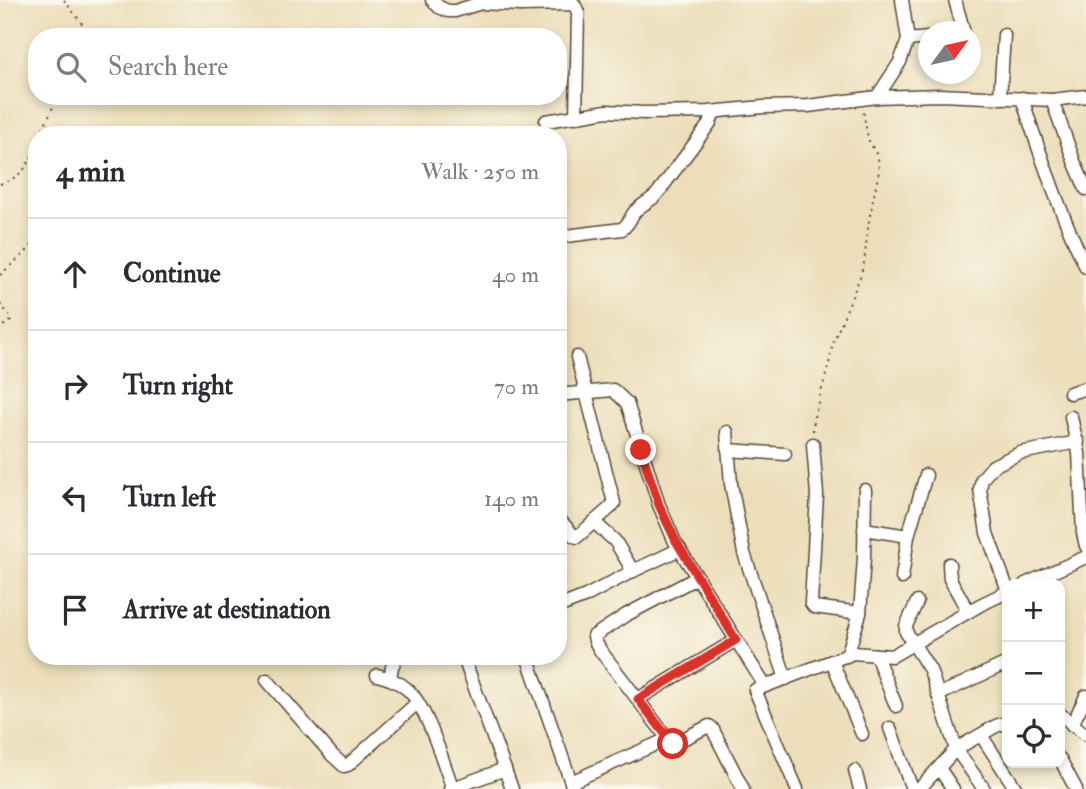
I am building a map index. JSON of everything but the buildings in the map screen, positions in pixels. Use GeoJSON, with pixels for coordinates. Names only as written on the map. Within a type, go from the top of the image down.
{"type":"FeatureCollection","features":[{"type":"Feature","properties":{"kind":"street"},"geometry":{"type":"LineString","coordinates":[[432,0],[448,11],[481,3],[574,4],[578,12],[576,117]]}},
{"type":"Feature","properties":{"kind":"street"},"geometry":{"type":"LineString","coordinates":[[877,97],[900,62],[908,40],[902,0]]}},
{"type":"Feature","properties":{"kind":"street"},"geometry":{"type":"LineString","coordinates":[[955,0],[961,21]]}},
{"type":"Feature","properties":{"kind":"street"},"geometry":{"type":"LineString","coordinates":[[1000,98],[1004,35]]}},
{"type":"Feature","properties":{"kind":"street"},"geometry":{"type":"LineString","coordinates":[[908,40],[918,39]]}},
{"type":"Feature","properties":{"kind":"street"},"geometry":{"type":"LineString","coordinates":[[546,121],[607,111],[714,112],[807,106],[877,97],[940,95],[1052,100],[1086,96]]}},
{"type":"Feature","properties":{"kind":"street"},"geometry":{"type":"LineString","coordinates":[[1023,99],[1039,152],[1086,267]]}},
{"type":"Feature","properties":{"kind":"street"},"geometry":{"type":"LineString","coordinates":[[1052,100],[1086,189]]}},
{"type":"Feature","properties":{"kind":"street"},"geometry":{"type":"LineString","coordinates":[[567,236],[622,229],[627,225],[634,212],[657,194],[709,123],[714,112]]}},
{"type":"Feature","properties":{"kind":"street"},"geometry":{"type":"LineString","coordinates":[[567,528],[577,537],[614,503],[577,357]]}},
{"type":"Feature","properties":{"kind":"street"},"geometry":{"type":"LineString","coordinates":[[1070,393],[1086,388]]}},
{"type":"Feature","properties":{"kind":"street"},"geometry":{"type":"LineString","coordinates":[[567,394],[612,390],[627,403],[659,505],[680,549],[765,686]]}},
{"type":"Feature","properties":{"kind":"street"},"geometry":{"type":"LineString","coordinates":[[1072,417],[1077,442],[1086,546]]}},
{"type":"Feature","properties":{"kind":"street"},"geometry":{"type":"LineString","coordinates":[[727,432],[731,484],[744,554],[786,679]]}},
{"type":"Feature","properties":{"kind":"street"},"geometry":{"type":"LineString","coordinates":[[1003,579],[987,533],[980,489],[982,479],[993,466],[1020,453],[1077,442]]}},
{"type":"Feature","properties":{"kind":"street"},"geometry":{"type":"LineString","coordinates":[[813,444],[817,495],[811,603],[814,607],[860,613]]}},
{"type":"Feature","properties":{"kind":"street"},"geometry":{"type":"LineString","coordinates":[[728,450],[785,454]]}},
{"type":"Feature","properties":{"kind":"street"},"geometry":{"type":"LineString","coordinates":[[902,578],[908,536],[926,475]]}},
{"type":"Feature","properties":{"kind":"street"},"geometry":{"type":"LineString","coordinates":[[847,656],[860,613],[864,558],[864,490]]}},
{"type":"Feature","properties":{"kind":"street"},"geometry":{"type":"LineString","coordinates":[[594,522],[615,541],[633,571]]}},
{"type":"Feature","properties":{"kind":"street"},"geometry":{"type":"LineString","coordinates":[[864,529],[908,536]]}},
{"type":"Feature","properties":{"kind":"street"},"geometry":{"type":"LineString","coordinates":[[567,604],[586,597],[680,549]]}},
{"type":"Feature","properties":{"kind":"street"},"geometry":{"type":"LineString","coordinates":[[1036,579],[1086,557]]}},
{"type":"Feature","properties":{"kind":"street"},"geometry":{"type":"LineString","coordinates":[[948,564],[950,579],[968,611]]}},
{"type":"Feature","properties":{"kind":"street"},"geometry":{"type":"LineString","coordinates":[[698,577],[626,615],[594,636],[595,641],[673,744],[709,726],[712,728],[743,789]]}},
{"type":"Feature","properties":{"kind":"street"},"geometry":{"type":"LineString","coordinates":[[797,789],[755,690],[853,653],[892,656],[1002,593]]}},
{"type":"Feature","properties":{"kind":"street"},"geometry":{"type":"LineString","coordinates":[[916,602],[906,632],[930,670],[957,748],[984,789]]}},
{"type":"Feature","properties":{"kind":"street"},"geometry":{"type":"LineString","coordinates":[[638,699],[736,640]]}},
{"type":"Feature","properties":{"kind":"street"},"geometry":{"type":"LineString","coordinates":[[876,655],[896,706]]}},
{"type":"Feature","properties":{"kind":"street"},"geometry":{"type":"LineString","coordinates":[[832,661],[862,734]]}},
{"type":"Feature","properties":{"kind":"street"},"geometry":{"type":"LineString","coordinates":[[390,678],[393,665]]}},
{"type":"Feature","properties":{"kind":"street"},"geometry":{"type":"LineString","coordinates":[[466,665],[512,789]]}},
{"type":"Feature","properties":{"kind":"street"},"geometry":{"type":"LineString","coordinates":[[530,665],[573,785],[668,739]]}},
{"type":"Feature","properties":{"kind":"street"},"geometry":{"type":"LineString","coordinates":[[938,695],[1002,665]]}},
{"type":"Feature","properties":{"kind":"street"},"geometry":{"type":"LineString","coordinates":[[377,675],[390,678],[409,690],[431,729],[452,789],[505,769]]}},
{"type":"Feature","properties":{"kind":"street"},"geometry":{"type":"LineString","coordinates":[[267,680],[344,766],[417,703]]}},
{"type":"Feature","properties":{"kind":"street"},"geometry":{"type":"LineString","coordinates":[[1072,725],[1086,696]]}},
{"type":"Feature","properties":{"kind":"street"},"geometry":{"type":"LineString","coordinates":[[1065,719],[1086,736]]}},
{"type":"Feature","properties":{"kind":"street"},"geometry":{"type":"LineString","coordinates":[[890,728],[915,789],[922,786],[957,748],[1002,724]]}},
{"type":"Feature","properties":{"kind":"street"},"geometry":{"type":"LineString","coordinates":[[981,735],[1016,789]]}},
{"type":"Feature","properties":{"kind":"street"},"geometry":{"type":"LineString","coordinates":[[939,768],[953,789]]}},
{"type":"Feature","properties":{"kind":"street"},"geometry":{"type":"LineString","coordinates":[[1065,768],[1076,789]]}},
{"type":"Feature","properties":{"kind":"street"},"geometry":{"type":"LineString","coordinates":[[855,771],[860,789]]}},
{"type":"Feature","properties":{"kind":"path"},"geometry":{"type":"LineString","coordinates":[[64,0],[85,28]]}},
{"type":"Feature","properties":{"kind":"path"},"geometry":{"type":"LineString","coordinates":[[813,444],[814,417],[833,344],[864,263],[879,170],[877,153],[868,139],[860,99]]}},
{"type":"Feature","properties":{"kind":"path"},"geometry":{"type":"LineString","coordinates":[[44,126],[54,105]]}},
{"type":"Feature","properties":{"kind":"path"},"geometry":{"type":"LineString","coordinates":[[0,184],[14,179],[28,164]]}},
{"type":"Feature","properties":{"kind":"path"},"geometry":{"type":"LineString","coordinates":[[0,275],[28,250]]}},
{"type":"Feature","properties":{"kind":"path"},"geometry":{"type":"LineString","coordinates":[[0,304],[11,317],[11,321],[0,328]]}},
{"type":"Feature","properties":{"kind":"route"},"geometry":{"type":"LineString","coordinates":[[641,450],[659,505],[676,541],[736,640],[638,699],[673,744]]}}]}
